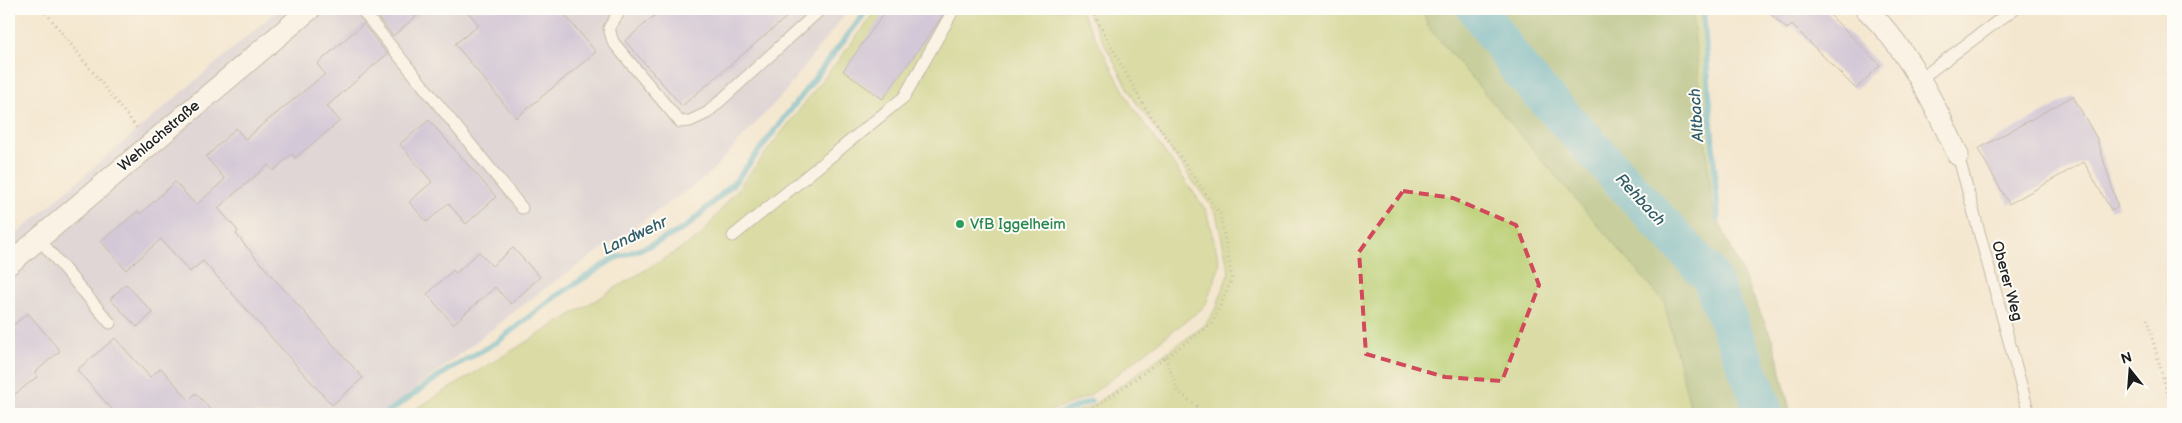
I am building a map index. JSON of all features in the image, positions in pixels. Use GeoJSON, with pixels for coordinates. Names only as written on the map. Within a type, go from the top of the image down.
{"type":"FeatureCollection","features":[{"type":"Feature","properties":{"kind":"street","name":"Wehlachstraße"},"geometry":{"type":"LineString","coordinates":[[9,264],[310,9]]}},
{"type":"Feature","properties":{"kind":"street"},"geometry":{"type":"LineString","coordinates":[[1868,9],[1920,79],[1958,155]]}},
{"type":"Feature","properties":{"kind":"lane"},"geometry":{"type":"LineString","coordinates":[[361,9],[522,208]]}},
{"type":"Feature","properties":{"kind":"lane"},"geometry":{"type":"LineString","coordinates":[[620,9],[609,28],[613,42],[680,122],[690,121],[707,113],[821,9]]}},
{"type":"Feature","properties":{"kind":"lane"},"geometry":{"type":"LineString","coordinates":[[733,236],[904,97],[954,9]]}},
{"type":"Feature","properties":{"kind":"lane"},"geometry":{"type":"LineString","coordinates":[[1920,79],[2014,9]]}},
{"type":"Feature","properties":{"kind":"lane","name":"Oberer Weg"},"geometry":{"type":"LineString","coordinates":[[1958,155],[2029,414]]}},
{"type":"Feature","properties":{"kind":"lane"},"geometry":{"type":"LineString","coordinates":[[39,238],[110,323]]}},
{"type":"Feature","properties":{"kind":"path"},"geometry":{"type":"LineString","coordinates":[[43,9],[149,144]]}},
{"type":"Feature","properties":{"kind":"path"},"geometry":{"type":"LineString","coordinates":[[1080,414],[1093,409],[1212,324],[1232,279],[1220,214],[1141,101],[1091,9]]}},
{"type":"Feature","properties":{"kind":"path"},"geometry":{"type":"LineString","coordinates":[[2147,319],[2173,414]]}},
{"type":"Feature","properties":{"kind":"path"},"geometry":{"type":"LineString","coordinates":[[1165,357],[1178,391],[1206,414]]}},
{"type":"Feature","properties":{"kind":"highlighted area"},"geometry":{"type":"Polygon","coordinates":[[[1403,191],[1453,198],[1516,225],[1539,285],[1502,381],[1445,377],[1366,354],[1359,252],[1403,191]]]}},
{"type":"Feature","properties":{"kind":"shaded area"},"geometry":{"type":"Polygon","coordinates":[[[279,9],[849,9],[784,93],[705,178],[544,289],[382,414],[9,414],[9,240],[279,9]]]}},
{"type":"Feature","properties":{"kind":"green space","name":"VfB Iggelheim"},"geometry":{"type":"Polygon","coordinates":[[[878,9],[1080,9],[1133,108],[1206,210],[1220,265],[1205,306],[1089,396],[1042,414],[407,414],[700,237],[878,9]]]}},
{"type":"Feature","properties":{"kind":"green space"},"geometry":{"type":"Polygon","coordinates":[[[1086,9],[1703,9],[1733,414],[1072,414],[1092,406],[1205,325],[1217,306],[1229,271],[1216,213],[1135,101],[1086,9]]]}},
{"type":"Feature","properties":{"kind":"green space"},"geometry":{"type":"Polygon","coordinates":[[[1423,9],[1692,9],[1712,206],[1774,343],[1791,414],[1692,414],[1664,302],[1428,27],[1423,9]]]}},
{"type":"Feature","properties":{"kind":"building"},"geometry":{"type":"Polygon","coordinates":[[[381,9],[425,9],[393,36],[375,14],[381,9]]]}},
{"type":"Feature","properties":{"kind":"building"},"geometry":{"type":"Polygon","coordinates":[[[465,9],[560,9],[596,52],[516,118],[455,44],[479,25],[465,9]]]}},
{"type":"Feature","properties":{"kind":"building"},"geometry":{"type":"Polygon","coordinates":[[[662,9],[796,9],[682,106],[625,41],[662,9]]]}},
{"type":"Feature","properties":{"kind":"building"},"geometry":{"type":"Polygon","coordinates":[[[887,9],[946,9],[883,99],[843,71],[887,9]]]}},
{"type":"Feature","properties":{"kind":"building"},"geometry":{"type":"Polygon","coordinates":[[[1765,9],[1824,9],[1880,65],[1856,89],[1792,25],[1787,29],[1765,9]]]}},
{"type":"Feature","properties":{"kind":"building"},"geometry":{"type":"Polygon","coordinates":[[[363,24],[387,54],[327,106],[340,121],[295,158],[292,154],[273,171],[268,165],[218,208],[238,231],[236,234],[255,257],[363,378],[332,405],[203,261],[190,272],[161,239],[126,270],[101,241],[138,211],[140,214],[175,182],[196,205],[225,179],[206,157],[236,128],[245,139],[325,74],[317,64],[363,24]]]}},
{"type":"Feature","properties":{"kind":"building"},"geometry":{"type":"Polygon","coordinates":[[[2073,96],[2097,139],[2118,207],[2111,210],[2084,162],[2009,204],[1978,149],[2073,96]]]}},
{"type":"Feature","properties":{"kind":"building"},"geometry":{"type":"Polygon","coordinates":[[[429,120],[496,197],[466,224],[448,203],[427,222],[409,202],[432,182],[400,144],[429,120]]]}},
{"type":"Feature","properties":{"kind":"building"},"geometry":{"type":"Polygon","coordinates":[[[513,248],[540,277],[511,304],[495,287],[453,324],[427,294],[453,270],[456,273],[479,252],[492,266],[513,248]]]}},
{"type":"Feature","properties":{"kind":"building"},"geometry":{"type":"Polygon","coordinates":[[[126,284],[153,313],[137,327],[110,299],[126,284]]]}},
{"type":"Feature","properties":{"kind":"building"},"geometry":{"type":"Polygon","coordinates":[[[28,313],[60,351],[35,372],[38,376],[9,399],[9,329],[28,313]]]}},
{"type":"Feature","properties":{"kind":"building"},"geometry":{"type":"Polygon","coordinates":[[[115,338],[150,377],[161,368],[189,400],[196,393],[214,414],[116,414],[77,370],[115,338]]]}},
{"type":"Feature","properties":{"kind":"waterway","name":"Landwehr"},"geometry":{"type":"LineString","coordinates":[[385,414],[451,368],[497,342],[552,299],[613,259],[649,246],[685,228],[735,182],[868,9]]}},
{"type":"Feature","properties":{"kind":"waterway","name":"Rehbach"},"geometry":{"type":"LineString","coordinates":[[1477,9],[1521,71],[1710,276],[1764,414]]}},
{"type":"Feature","properties":{"kind":"waterway","name":"Altbach"},"geometry":{"type":"LineString","coordinates":[[1703,9],[1718,220]]}},
{"type":"Feature","properties":{"kind":"waterway"},"geometry":{"type":"LineString","coordinates":[[1058,414],[1091,401]]}},
{"type":"Feature","properties":{"kind":"place","name":"VfB Iggelheim"},"geometry":{"type":"Point","coordinates":[960,224]}}]}
